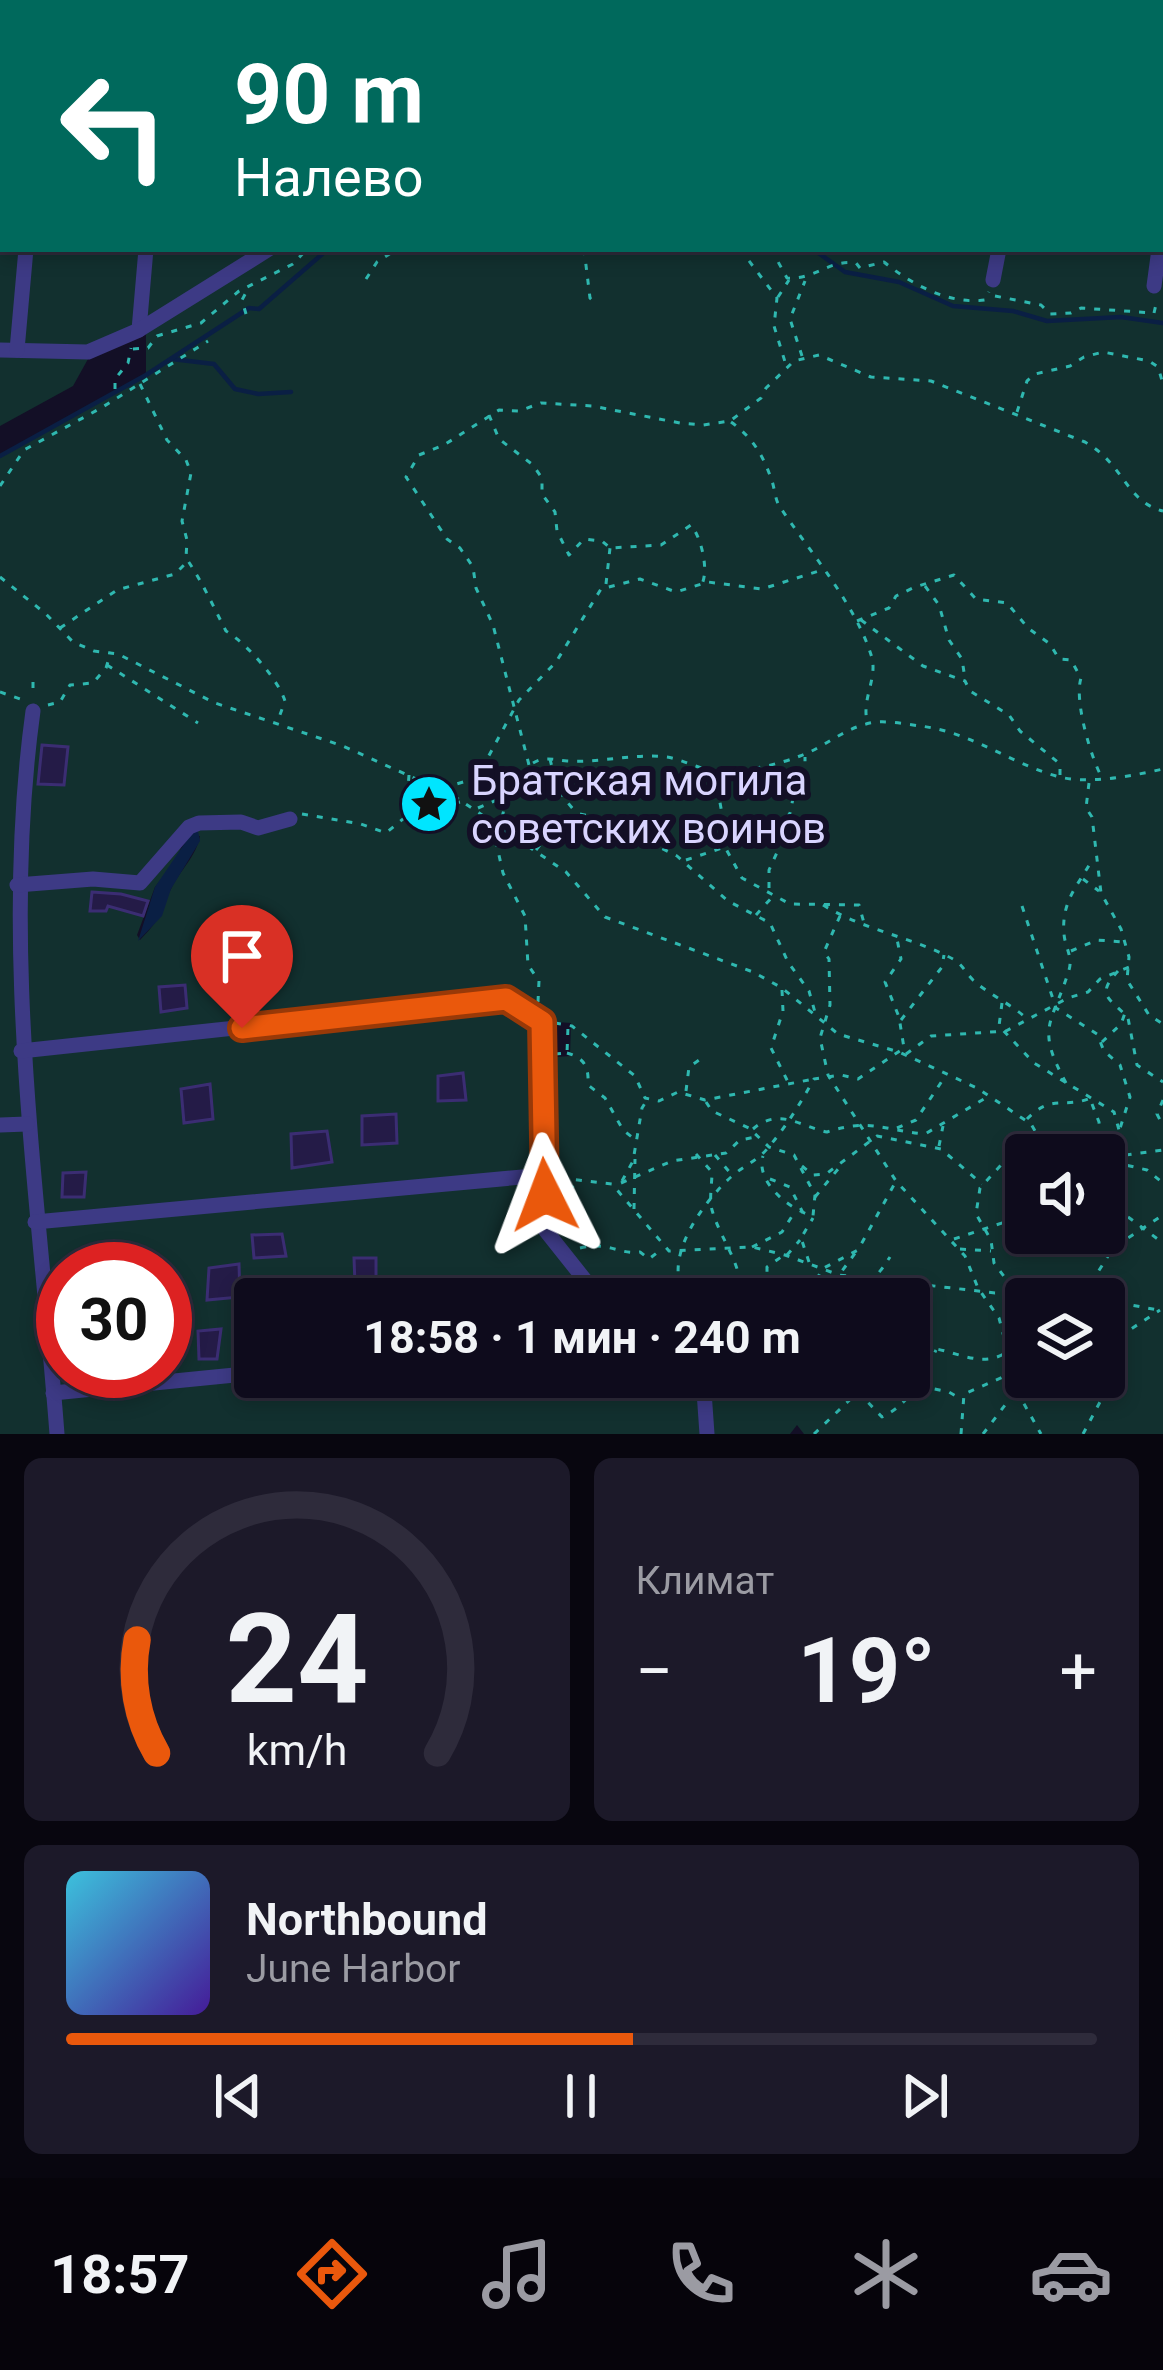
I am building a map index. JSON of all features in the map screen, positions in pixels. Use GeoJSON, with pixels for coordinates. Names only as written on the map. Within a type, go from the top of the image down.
{"type":"FeatureCollection","features":[{"type":"Feature","properties":{"kind":"street"},"geometry":{"type":"LineString","coordinates":[[25,252],[9,350],[88,352],[136,335],[254,254]]}},
{"type":"Feature","properties":{"kind":"street"},"geometry":{"type":"LineString","coordinates":[[136,335],[146,252]]}},
{"type":"Feature","properties":{"kind":"street"},"geometry":{"type":"LineString","coordinates":[[991,285],[998,252]]}},
{"type":"Feature","properties":{"kind":"street"},"geometry":{"type":"LineString","coordinates":[[1154,286],[1159,252]]}},
{"type":"Feature","properties":{"kind":"street"},"geometry":{"type":"LineString","coordinates":[[33,711],[20,787],[16,984],[37,1242]]}},
{"type":"Feature","properties":{"kind":"street"},"geometry":{"type":"LineString","coordinates":[[17,884],[93,879],[134,885],[145,881],[189,827],[241,822],[258,828],[290,819]]}},
{"type":"Feature","properties":{"kind":"street"},"geometry":{"type":"LineString","coordinates":[[21,1052],[506,999],[541,1022],[546,1231],[582,1278]]}},
{"type":"Feature","properties":{"kind":"street"},"geometry":{"type":"LineString","coordinates":[[0,1125],[27,1124]]}},
{"type":"Feature","properties":{"kind":"street"},"geometry":{"type":"LineString","coordinates":[[35,1222],[544,1175]]}},
{"type":"Feature","properties":{"kind":"street"},"geometry":{"type":"LineString","coordinates":[[192,1379],[234,1374]]}},
{"type":"Feature","properties":{"kind":"street"},"geometry":{"type":"LineString","coordinates":[[53,1398],[57,1434]]}},
{"type":"Feature","properties":{"kind":"street"},"geometry":{"type":"LineString","coordinates":[[705,1398],[706,1434]]}},
{"type":"Feature","properties":{"kind":"path"},"geometry":{"type":"LineString","coordinates":[[131,349],[148,348],[157,336],[201,322],[304,252]]}},
{"type":"Feature","properties":{"kind":"path"},"geometry":{"type":"LineString","coordinates":[[366,279],[377,262],[392,252]]}},
{"type":"Feature","properties":{"kind":"path"},"geometry":{"type":"LineString","coordinates":[[584,252],[590,298],[596,304]]}},
{"type":"Feature","properties":{"kind":"path"},"geometry":{"type":"LineString","coordinates":[[742,252],[777,298]]}},
{"type":"Feature","properties":{"kind":"path"},"geometry":{"type":"LineString","coordinates":[[772,252],[780,271],[790,279],[806,279]]}},
{"type":"Feature","properties":{"kind":"path"},"geometry":{"type":"LineString","coordinates":[[802,358],[790,319],[806,279],[838,260],[860,268],[884,262],[934,294],[977,302],[985,300],[991,285]]}},
{"type":"Feature","properties":{"kind":"path"},"geometry":{"type":"LineString","coordinates":[[787,367],[774,326],[777,298],[790,279]]}},
{"type":"Feature","properties":{"kind":"path"},"geometry":{"type":"LineString","coordinates":[[244,311],[242,300],[250,285]]}},
{"type":"Feature","properties":{"kind":"path"},"geometry":{"type":"LineString","coordinates":[[991,285],[997,298],[1041,305],[1050,314],[1072,314],[1081,308],[1154,313],[1154,286]]}},
{"type":"Feature","properties":{"kind":"path"},"geometry":{"type":"LineString","coordinates":[[115,389],[136,335]]}},
{"type":"Feature","properties":{"kind":"path"},"geometry":{"type":"LineString","coordinates":[[0,486],[24,450],[208,341]]}},
{"type":"Feature","properties":{"kind":"path"},"geometry":{"type":"LineString","coordinates":[[1016,413],[1027,381],[1035,374],[1070,367],[1102,352],[1149,361],[1158,367],[1163,384]]}},
{"type":"Feature","properties":{"kind":"path"},"geometry":{"type":"LineString","coordinates":[[530,765],[473,567],[440,529],[406,477],[419,455],[444,445],[489,414],[542,403],[592,406],[680,423],[730,421],[761,398],[787,367],[819,355],[871,377],[931,381],[1107,454],[1138,501],[1163,511]]}},
{"type":"Feature","properties":{"kind":"path"},"geometry":{"type":"LineString","coordinates":[[140,384],[166,440],[186,460],[191,473],[182,521],[188,561],[200,576],[202,590],[219,610],[226,632],[260,667],[276,676],[285,701],[277,725]]}},
{"type":"Feature","properties":{"kind":"path"},"geometry":{"type":"LineString","coordinates":[[489,414],[499,439],[542,478],[542,494],[555,512],[557,531],[569,555],[584,539],[602,541],[610,548],[661,545],[691,525],[700,538],[706,575],[700,586]]}},
{"type":"Feature","properties":{"kind":"path"},"geometry":{"type":"LineString","coordinates":[[730,421],[754,439],[776,503],[858,620],[874,664],[864,708],[868,723]]}},
{"type":"Feature","properties":{"kind":"path"},"geometry":{"type":"LineString","coordinates":[[607,586],[610,548]]}},
{"type":"Feature","properties":{"kind":"path"},"geometry":{"type":"LineString","coordinates":[[59,628],[117,590],[175,574],[188,561]]}},
{"type":"Feature","properties":{"kind":"path"},"geometry":{"type":"LineString","coordinates":[[441,789],[480,772],[514,709],[556,662],[573,630],[607,586],[640,579],[676,592],[713,582],[762,590],[823,570]]}},
{"type":"Feature","properties":{"kind":"path"},"geometry":{"type":"LineString","coordinates":[[858,620],[889,608],[896,596],[915,586],[959,576],[968,595],[983,602],[1007,603],[1028,628],[1050,644],[1059,659],[1071,659],[1082,678],[1077,690],[1084,707],[1088,751],[1101,776]]}},
{"type":"Feature","properties":{"kind":"path"},"geometry":{"type":"LineString","coordinates":[[0,577],[73,642],[94,651],[111,651],[215,703],[324,739],[441,789],[566,872],[605,916],[622,926],[753,971],[782,988],[838,1034],[902,1054],[989,1096],[1026,1120],[1035,1134]]}},
{"type":"Feature","properties":{"kind":"path"},"geometry":{"type":"LineString","coordinates":[[925,586],[939,605],[949,640],[962,658],[970,691],[1009,715],[1020,731],[1060,764],[1060,778]]}},
{"type":"Feature","properties":{"kind":"path"},"geometry":{"type":"LineString","coordinates":[[858,620],[923,666],[965,681]]}},
{"type":"Feature","properties":{"kind":"path"},"geometry":{"type":"LineString","coordinates":[[33,711],[34,706],[60,702],[70,685],[93,683],[111,651]]}},
{"type":"Feature","properties":{"kind":"path"},"geometry":{"type":"LineString","coordinates":[[107,665],[198,724]]}},
{"type":"Feature","properties":{"kind":"path"},"geometry":{"type":"LineString","coordinates":[[0,692],[34,704],[33,682]]}},
{"type":"Feature","properties":{"kind":"path"},"geometry":{"type":"LineString","coordinates":[[1129,967],[1004,1031],[932,1036],[882,1060],[858,1078],[828,1075],[705,1100],[678,1092],[658,1101],[648,1099],[635,1076],[568,1025],[541,1022],[539,981],[528,965],[525,916],[503,873],[497,827],[507,797],[530,765],[542,758],[598,762],[649,756],[721,772],[805,754],[868,723],[951,732],[1060,778],[1090,781],[1163,769]]}},
{"type":"Feature","properties":{"kind":"path"},"geometry":{"type":"LineString","coordinates":[[755,916],[772,892],[769,870],[796,784],[805,770],[805,754]]}},
{"type":"Feature","properties":{"kind":"path"},"geometry":{"type":"LineString","coordinates":[[550,759],[563,797],[604,847]]}},
{"type":"Feature","properties":{"kind":"path"},"geometry":{"type":"LineString","coordinates":[[721,772],[716,799],[726,832],[725,847],[742,878],[799,907],[859,905],[864,923]]}},
{"type":"Feature","properties":{"kind":"path"},"geometry":{"type":"LineString","coordinates":[[409,775],[408,788],[418,812]]}},
{"type":"Feature","properties":{"kind":"path"},"geometry":{"type":"LineString","coordinates":[[1090,781],[1086,808],[1092,817],[1101,892],[1121,929],[1127,980],[1149,1015],[1163,1024]]}},
{"type":"Feature","properties":{"kind":"path"},"geometry":{"type":"LineString","coordinates":[[416,805],[425,788],[432,786]]}},
{"type":"Feature","properties":{"kind":"path"},"geometry":{"type":"LineString","coordinates":[[476,808],[523,789],[557,786]]}},
{"type":"Feature","properties":{"kind":"path"},"geometry":{"type":"LineString","coordinates":[[290,819],[312,815],[386,832],[409,814],[462,802]]}},
{"type":"Feature","properties":{"kind":"path"},"geometry":{"type":"LineString","coordinates":[[535,851],[550,832],[580,814],[601,818],[684,861],[728,901],[770,923],[788,962],[809,991],[816,1017]]}},
{"type":"Feature","properties":{"kind":"path"},"geometry":{"type":"LineString","coordinates":[[684,861],[725,847]]}},
{"type":"Feature","properties":{"kind":"path"},"geometry":{"type":"LineString","coordinates":[[1066,1083],[1055,1066],[1047,1022],[1071,964],[1064,934],[1066,902],[1095,853]]}},
{"type":"Feature","properties":{"kind":"path"},"geometry":{"type":"LineString","coordinates":[[1082,878],[1101,892]]}},
{"type":"Feature","properties":{"kind":"path"},"geometry":{"type":"LineString","coordinates":[[823,905],[839,916],[960,963],[976,983],[1027,1020]]}},
{"type":"Feature","properties":{"kind":"path"},"geometry":{"type":"LineString","coordinates":[[1022,906],[1056,1007],[1097,1034],[1120,1065],[1130,1097],[1118,1133]]}},
{"type":"Feature","properties":{"kind":"path"},"geometry":{"type":"LineString","coordinates":[[839,916],[824,952],[829,959],[830,1005],[820,1037],[828,1075],[876,1139],[896,1181],[965,1256],[1005,1335]]}},
{"type":"Feature","properties":{"kind":"path"},"geometry":{"type":"LineString","coordinates":[[897,939],[901,959],[885,982],[905,1043],[902,1054]]}},
{"type":"Feature","properties":{"kind":"path"},"geometry":{"type":"LineString","coordinates":[[1069,952],[1097,940],[1123,942]]}},
{"type":"Feature","properties":{"kind":"path"},"geometry":{"type":"LineString","coordinates":[[900,1022],[942,967],[944,955]]}},
{"type":"Feature","properties":{"kind":"path"},"geometry":{"type":"LineString","coordinates":[[1120,968],[1107,982],[1106,994],[1125,1013],[1133,1031],[1132,1056],[1137,1065],[1163,1082]]}},
{"type":"Feature","properties":{"kind":"path"},"geometry":{"type":"LineString","coordinates":[[782,988],[783,1011],[771,1048],[789,1084]]}},
{"type":"Feature","properties":{"kind":"path"},"geometry":{"type":"LineString","coordinates":[[1003,1000],[998,1022],[1004,1031],[1034,1063],[1114,1112],[1118,1133]]}},
{"type":"Feature","properties":{"kind":"path"},"geometry":{"type":"LineString","coordinates":[[1101,1043],[1121,1024],[1125,1013]]}},
{"type":"Feature","properties":{"kind":"path"},"geometry":{"type":"LineString","coordinates":[[567,1053],[568,1025]]}},
{"type":"Feature","properties":{"kind":"path"},"geometry":{"type":"LineString","coordinates":[[820,1037],[838,1034]]}},
{"type":"Feature","properties":{"kind":"path"},"geometry":{"type":"LineString","coordinates":[[542,1055],[579,1057],[588,1067],[588,1084],[605,1098],[623,1130],[637,1141]]}},
{"type":"Feature","properties":{"kind":"path"},"geometry":{"type":"LineString","coordinates":[[686,1093],[689,1067],[705,1056]]}},
{"type":"Feature","properties":{"kind":"path"},"geometry":{"type":"LineString","coordinates":[[801,1166],[813,1175],[826,1174],[892,1129],[916,1120],[942,1081],[940,1073]]}},
{"type":"Feature","properties":{"kind":"path"},"geometry":{"type":"LineString","coordinates":[[813,1216],[784,1203],[759,1165],[814,1078]]}},
{"type":"Feature","properties":{"kind":"path"},"geometry":{"type":"LineString","coordinates":[[1084,1089],[1097,1115],[1099,1134]]}},
{"type":"Feature","properties":{"kind":"path"},"geometry":{"type":"LineString","coordinates":[[751,1130],[765,1118],[792,1118],[827,1132],[862,1124],[925,1134],[989,1096]]}},
{"type":"Feature","properties":{"kind":"path"},"geometry":{"type":"LineString","coordinates":[[634,1211],[634,1156],[641,1108],[648,1099]]}},
{"type":"Feature","properties":{"kind":"path"},"geometry":{"type":"LineString","coordinates":[[1026,1120],[1058,1100],[1089,1099]]}},
{"type":"Feature","properties":{"kind":"path"},"geometry":{"type":"LineString","coordinates":[[705,1100],[712,1111],[751,1130],[768,1149],[794,1155],[815,1199],[813,1216],[801,1238],[767,1268],[767,1278]]}},
{"type":"Feature","properties":{"kind":"path"},"geometry":{"type":"LineString","coordinates":[[1163,1100],[1157,1114],[1163,1126]]}},
{"type":"Feature","properties":{"kind":"path"},"geometry":{"type":"LineString","coordinates":[[938,1148],[943,1126]]}},
{"type":"Feature","properties":{"kind":"path"},"geometry":{"type":"LineString","coordinates":[[544,1175],[618,1185],[672,1161],[725,1153],[740,1141],[759,1138]]}},
{"type":"Feature","properties":{"kind":"path"},"geometry":{"type":"LineString","coordinates":[[759,1138],[768,1149]]}},
{"type":"Feature","properties":{"kind":"path"},"geometry":{"type":"LineString","coordinates":[[876,1139],[938,1148],[983,1186]]}},
{"type":"Feature","properties":{"kind":"path"},"geometry":{"type":"LineString","coordinates":[[679,1278],[680,1252],[711,1202],[732,1176],[768,1149]]}},
{"type":"Feature","properties":{"kind":"path"},"geometry":{"type":"LineString","coordinates":[[1125,1158],[1163,1150]]}},
{"type":"Feature","properties":{"kind":"path"},"geometry":{"type":"LineString","coordinates":[[696,1154],[712,1172],[711,1202],[726,1248],[737,1261],[739,1278]]}},
{"type":"Feature","properties":{"kind":"path"},"geometry":{"type":"LineString","coordinates":[[714,1154],[732,1176]]}},
{"type":"Feature","properties":{"kind":"path"},"geometry":{"type":"LineString","coordinates":[[1140,1169],[1144,1154]]}},
{"type":"Feature","properties":{"kind":"path"},"geometry":{"type":"LineString","coordinates":[[618,1185],[634,1156]]}},
{"type":"Feature","properties":{"kind":"path"},"geometry":{"type":"LineString","coordinates":[[815,1199],[844,1161]]}},
{"type":"Feature","properties":{"kind":"path"},"geometry":{"type":"LineString","coordinates":[[1005,1161],[983,1186],[976,1214],[992,1240],[994,1263],[1005,1279]]}},
{"type":"Feature","properties":{"kind":"path"},"geometry":{"type":"LineString","coordinates":[[1125,1166],[1147,1170],[1163,1183]]}},
{"type":"Feature","properties":{"kind":"path"},"geometry":{"type":"LineString","coordinates":[[769,1179],[790,1186],[804,1214]]}},
{"type":"Feature","properties":{"kind":"path"},"geometry":{"type":"LineString","coordinates":[[839,1278],[896,1181]]}},
{"type":"Feature","properties":{"kind":"path"},"geometry":{"type":"LineString","coordinates":[[545,1204],[558,1201],[581,1182]]}},
{"type":"Feature","properties":{"kind":"path"},"geometry":{"type":"LineString","coordinates":[[618,1185],[664,1247],[680,1252],[752,1247],[839,1275],[866,1278]]}},
{"type":"Feature","properties":{"kind":"path"},"geometry":{"type":"LineString","coordinates":[[752,1247],[782,1232],[795,1211]]}},
{"type":"Feature","properties":{"kind":"path"},"geometry":{"type":"LineString","coordinates":[[1125,1215],[1163,1244]]}},
{"type":"Feature","properties":{"kind":"path"},"geometry":{"type":"LineString","coordinates":[[1125,1240],[1163,1215]]}},
{"type":"Feature","properties":{"kind":"path"},"geometry":{"type":"LineString","coordinates":[[952,1241],[1005,1223]]}},
{"type":"Feature","properties":{"kind":"path"},"geometry":{"type":"LineString","coordinates":[[801,1238],[809,1262]]}},
{"type":"Feature","properties":{"kind":"path"},"geometry":{"type":"LineString","coordinates":[[554,1244],[566,1248],[608,1245],[640,1252],[649,1259],[664,1247]]}},
{"type":"Feature","properties":{"kind":"path"},"geometry":{"type":"LineString","coordinates":[[958,1249],[991,1250]]}},
{"type":"Feature","properties":{"kind":"path"},"geometry":{"type":"LineString","coordinates":[[818,1278],[822,1269],[858,1250]]}},
{"type":"Feature","properties":{"kind":"path"},"geometry":{"type":"LineString","coordinates":[[876,1278],[890,1257]]}},
{"type":"Feature","properties":{"kind":"path"},"geometry":{"type":"LineString","coordinates":[[930,1284],[1005,1292]]}},
{"type":"Feature","properties":{"kind":"path"},"geometry":{"type":"LineString","coordinates":[[1125,1304],[1161,1311]]}},
{"type":"Feature","properties":{"kind":"path"},"geometry":{"type":"LineString","coordinates":[[1083,1434],[1110,1383],[1108,1367],[1130,1329],[1161,1311]]}},
{"type":"Feature","properties":{"kind":"path"},"geometry":{"type":"LineString","coordinates":[[930,1349],[975,1360],[994,1360],[1005,1351]]}},
{"type":"Feature","properties":{"kind":"path"},"geometry":{"type":"LineString","coordinates":[[930,1362],[936,1350]]}},
{"type":"Feature","properties":{"kind":"path"},"geometry":{"type":"LineString","coordinates":[[961,1434],[962,1400],[976,1387],[1005,1378]]}},
{"type":"Feature","properties":{"kind":"path"},"geometry":{"type":"LineString","coordinates":[[930,1388],[962,1400]]}},
{"type":"Feature","properties":{"kind":"path"},"geometry":{"type":"LineString","coordinates":[[814,1434],[852,1398]]}},
{"type":"Feature","properties":{"kind":"path"},"geometry":{"type":"LineString","coordinates":[[865,1398],[883,1417],[907,1398]]}},
{"type":"Feature","properties":{"kind":"path"},"geometry":{"type":"LineString","coordinates":[[983,1434],[1007,1398]]}},
{"type":"Feature","properties":{"kind":"path"},"geometry":{"type":"LineString","coordinates":[[1023,1398],[1041,1434]]}},
{"type":"Feature","properties":{"kind":"green space"},"geometry":{"type":"Polygon","coordinates":[[[0,252],[1163,252],[1163,1434],[804,1434],[797,1425],[790,1434],[0,1434],[0,456],[146,376],[146,326],[93,350],[73,386],[0,426],[0,252]],[[200,836],[183,843],[155,887],[137,935],[140,940],[156,921],[200,836]],[[542,1021],[543,1058],[570,1056],[571,1023],[542,1021]]]}},
{"type":"Feature","properties":{"kind":"water"},"geometry":{"type":"Polygon","coordinates":[[[193,831],[198,831],[200,841],[171,889],[162,916],[138,941],[155,887],[193,831]]]}},
{"type":"Feature","properties":{"kind":"building"},"geometry":{"type":"Polygon","coordinates":[[[42,745],[68,747],[64,785],[38,784],[42,745]]]}},
{"type":"Feature","properties":{"kind":"building"},"geometry":{"type":"Polygon","coordinates":[[[92,892],[148,901],[143,916],[108,906],[106,911],[90,911],[92,892]]]}},
{"type":"Feature","properties":{"kind":"building"},"geometry":{"type":"Polygon","coordinates":[[[185,985],[187,1008],[161,1012],[159,987],[185,985]]]}},
{"type":"Feature","properties":{"kind":"building"},"geometry":{"type":"Polygon","coordinates":[[[463,1073],[466,1100],[438,1101],[438,1076],[463,1073]]]}},
{"type":"Feature","properties":{"kind":"building"},"geometry":{"type":"Polygon","coordinates":[[[210,1084],[213,1119],[184,1123],[181,1089],[210,1084]]]}},
{"type":"Feature","properties":{"kind":"building"},"geometry":{"type":"Polygon","coordinates":[[[396,1114],[397,1143],[362,1145],[362,1116],[396,1114]]]}},
{"type":"Feature","properties":{"kind":"building"},"geometry":{"type":"Polygon","coordinates":[[[327,1131],[332,1162],[292,1168],[291,1134],[327,1131]]]}},
{"type":"Feature","properties":{"kind":"building"},"geometry":{"type":"Polygon","coordinates":[[[86,1172],[84,1197],[62,1197],[63,1173],[86,1172]]]}},
{"type":"Feature","properties":{"kind":"building"},"geometry":{"type":"Polygon","coordinates":[[[282,1234],[286,1256],[254,1258],[252,1235],[282,1234]]]}},
{"type":"Feature","properties":{"kind":"building"},"geometry":{"type":"Polygon","coordinates":[[[354,1258],[376,1258],[376,1278],[355,1278],[354,1258]]]}},
{"type":"Feature","properties":{"kind":"building"},"geometry":{"type":"Polygon","coordinates":[[[239,1264],[234,1298],[207,1300],[209,1268],[239,1264]]]}},
{"type":"Feature","properties":{"kind":"building"},"geometry":{"type":"Polygon","coordinates":[[[221,1329],[217,1359],[199,1359],[198,1331],[221,1329]]]}},
{"type":"Feature","properties":{"kind":"waterway"},"geometry":{"type":"LineString","coordinates":[[0,456],[146,375],[249,308],[259,309],[325,252]]}},
{"type":"Feature","properties":{"kind":"waterway"},"geometry":{"type":"LineString","coordinates":[[817,252],[845,272],[899,282],[953,306],[1013,311],[1047,321],[1121,317],[1163,323]]}},
{"type":"Feature","properties":{"kind":"waterway"},"geometry":{"type":"LineString","coordinates":[[172,359],[214,364],[235,389],[258,394],[291,392]]}},
{"type":"Feature","properties":{"kind":"place","name":"Братская могила советских воинов"},"geometry":{"type":"Point","coordinates":[429,804]}},
{"type":"Feature","properties":{"kind":"route"},"geometry":{"type":"LineString","coordinates":[[242,1028],[506,999],[542,1022],[545,1195]]}}]}
